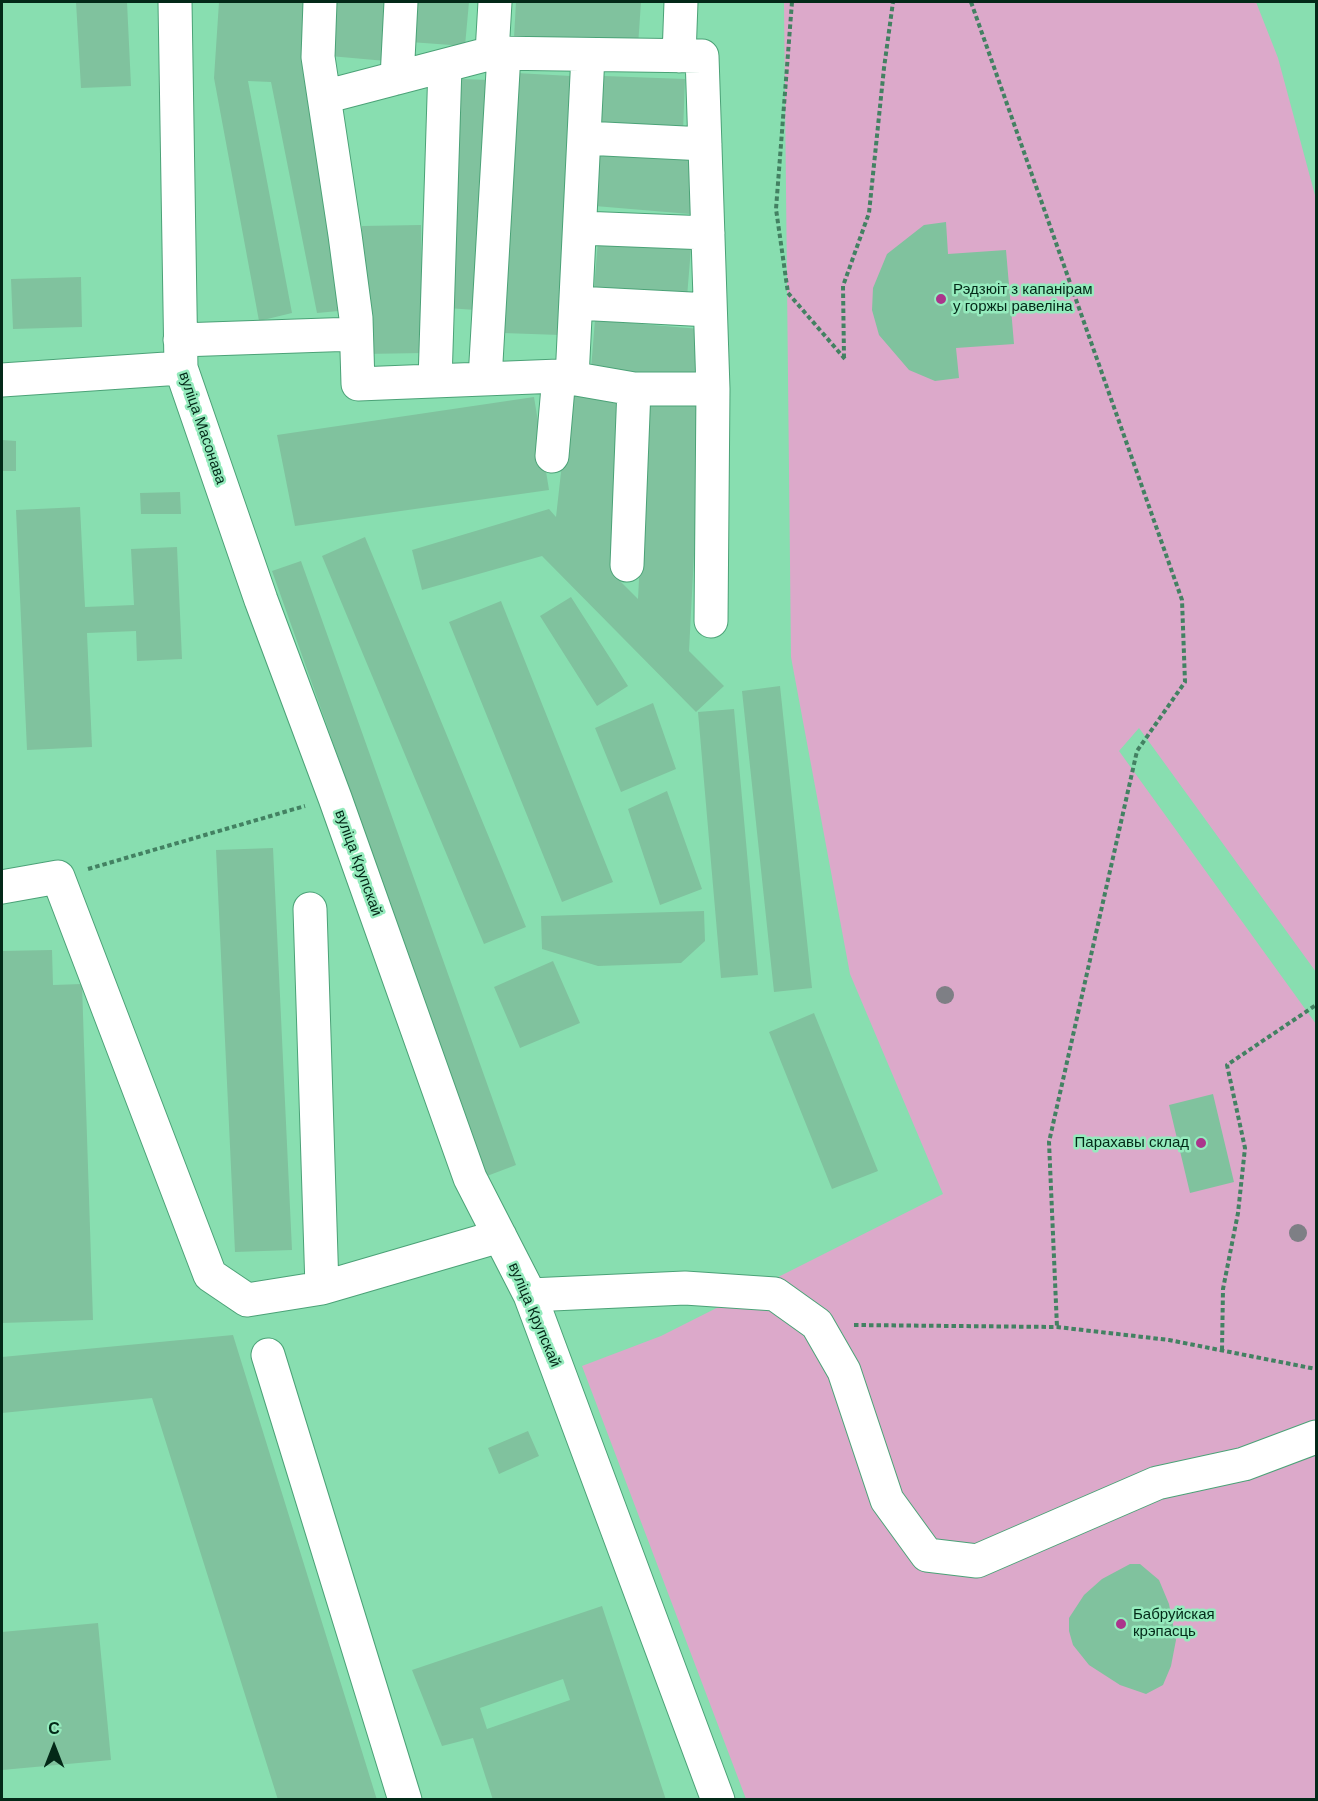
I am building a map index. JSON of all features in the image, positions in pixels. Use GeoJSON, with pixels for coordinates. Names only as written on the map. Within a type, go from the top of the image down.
{"type":"FeatureCollection","features":[{"type":"Feature","properties":{"kind":"street","name":"вуліца Масонава"},"geometry":{"type":"LineString","coordinates":[[175,2],[180,354],[261,600],[335,798]]}},
{"type":"Feature","properties":{"kind":"street"},"geometry":{"type":"LineString","coordinates":[[320,2],[318,57],[346,247],[356,334],[358,384],[565,377],[634,389],[713,389]]}},
{"type":"Feature","properties":{"kind":"street"},"geometry":{"type":"LineString","coordinates":[[397,78],[401,2]]}},
{"type":"Feature","properties":{"kind":"street"},"geometry":{"type":"LineString","coordinates":[[485,379],[498,54],[495,2]]}},
{"type":"Feature","properties":{"kind":"street"},"geometry":{"type":"LineString","coordinates":[[679,56],[681,2]]}},
{"type":"Feature","properties":{"kind":"street"},"geometry":{"type":"LineString","coordinates":[[324,97],[498,54],[702,56],[713,389],[711,621]]}},
{"type":"Feature","properties":{"kind":"street"},"geometry":{"type":"LineString","coordinates":[[552,456],[576,303],[588,56]]}},
{"type":"Feature","properties":{"kind":"street"},"geometry":{"type":"LineString","coordinates":[[435,381],[445,66]]}},
{"type":"Feature","properties":{"kind":"street"},"geometry":{"type":"LineString","coordinates":[[584,138],[705,144]]}},
{"type":"Feature","properties":{"kind":"street"},"geometry":{"type":"LineString","coordinates":[[580,228],[708,233]]}},
{"type":"Feature","properties":{"kind":"street"},"geometry":{"type":"LineString","coordinates":[[576,303],[710,310]]}},
{"type":"Feature","properties":{"kind":"street"},"geometry":{"type":"LineString","coordinates":[[2,380],[180,354],[356,334]]}},
{"type":"Feature","properties":{"kind":"street"},"geometry":{"type":"LineString","coordinates":[[627,565],[634,389]]}},
{"type":"Feature","properties":{"kind":"street","name":"вуліца Крупскай"},"geometry":{"type":"LineString","coordinates":[[335,798],[470,1178],[530,1295],[718,1800]]}},
{"type":"Feature","properties":{"kind":"street"},"geometry":{"type":"LineString","coordinates":[[2,886],[58,877],[210,1275],[247,1300],[322,1288],[500,1236]]}},
{"type":"Feature","properties":{"kind":"street"},"geometry":{"type":"LineString","coordinates":[[310,909],[322,1288]]}},
{"type":"Feature","properties":{"kind":"street"},"geometry":{"type":"LineString","coordinates":[[530,1295],[685,1288],[775,1294],[817,1324],[844,1371],[888,1500],[927,1555],[977,1561],[1157,1483],[1244,1464],[1317,1437]]}},
{"type":"Feature","properties":{"kind":"street"},"geometry":{"type":"LineString","coordinates":[[268,1354],[405,1800]]}},
{"type":"Feature","properties":{"kind":"path"},"geometry":{"type":"LineString","coordinates":[[792,2],[776,208],[788,293],[844,359],[843,286],[869,213],[893,2]]}},
{"type":"Feature","properties":{"kind":"path"},"geometry":{"type":"LineString","coordinates":[[971,2],[1182,600],[1185,682],[1137,751],[1049,1142],[1057,1327]]}},
{"type":"Feature","properties":{"kind":"path"},"geometry":{"type":"LineString","coordinates":[[58,877],[335,798]]}},
{"type":"Feature","properties":{"kind":"path"},"geometry":{"type":"LineString","coordinates":[[1222,1350],[1223,1289],[1238,1213],[1245,1148],[1227,1065],[1317,1005]]}},
{"type":"Feature","properties":{"kind":"path"},"geometry":{"type":"LineString","coordinates":[[817,1324],[1057,1327],[1169,1340],[1317,1369]]}},
{"type":"Feature","properties":{"kind":"shaded area"},"geometry":{"type":"Polygon","coordinates":[[[784,2],[1256,2],[1278,58],[1316,199],[1316,972],[1139,728],[1119,751],[1316,1024],[1316,1799],[746,1799],[582,1366],[661,1336],[943,1194],[850,974],[791,657],[784,2]]]}},
{"type":"Feature","properties":{"kind":"building"},"geometry":{"type":"Polygon","coordinates":[[[76,2],[127,2],[131,86],[81,88],[76,2]]]}},
{"type":"Feature","properties":{"kind":"building"},"geometry":{"type":"Polygon","coordinates":[[[219,2],[309,2],[349,310],[317,313],[271,82],[248,81],[292,313],[259,321],[214,78],[219,2]]]}},
{"type":"Feature","properties":{"kind":"building"},"geometry":{"type":"Polygon","coordinates":[[[333,2],[388,2],[386,61],[330,56],[333,2]]]}},
{"type":"Feature","properties":{"kind":"building"},"geometry":{"type":"Polygon","coordinates":[[[413,2],[469,2],[465,46],[410,42],[413,2]]]}},
{"type":"Feature","properties":{"kind":"building"},"geometry":{"type":"Polygon","coordinates":[[[516,2],[641,2],[638,46],[514,38],[516,2]]]}},
{"type":"Feature","properties":{"kind":"building"},"geometry":{"type":"Polygon","coordinates":[[[516,73],[571,76],[560,335],[503,333],[516,73]]]}},
{"type":"Feature","properties":{"kind":"building"},"geometry":{"type":"Polygon","coordinates":[[[604,76],[685,79],[683,132],[601,128],[604,76]]]}},
{"type":"Feature","properties":{"kind":"building"},"geometry":{"type":"Polygon","coordinates":[[[461,79],[490,80],[476,310],[447,308],[461,79]]]}},
{"type":"Feature","properties":{"kind":"building"},"geometry":{"type":"Polygon","coordinates":[[[599,150],[695,157],[690,214],[595,206],[599,150]]]}},
{"type":"Feature","properties":{"kind":"building","name":"Рэдзюіт з капанірам у горжы равеліна"},"geometry":{"type":"Polygon","coordinates":[[[946,222],[948,254],[1006,250],[1014,344],[956,348],[959,378],[935,381],[909,370],[879,335],[872,310],[873,288],[887,254],[924,225],[946,222]]]}},
{"type":"Feature","properties":{"kind":"building"},"geometry":{"type":"Polygon","coordinates":[[[421,225],[423,353],[364,354],[362,226],[421,225]]]}},
{"type":"Feature","properties":{"kind":"building"},"geometry":{"type":"Polygon","coordinates":[[[598,240],[691,248],[687,297],[594,290],[598,240]]]}},
{"type":"Feature","properties":{"kind":"building"},"geometry":{"type":"Polygon","coordinates":[[[81,277],[82,327],[13,329],[11,279],[81,277]]]}},
{"type":"Feature","properties":{"kind":"building"},"geometry":{"type":"Polygon","coordinates":[[[595,320],[700,329],[695,378],[591,369],[595,320]]]}},
{"type":"Feature","properties":{"kind":"building"},"geometry":{"type":"Polygon","coordinates":[[[570,392],[627,401],[612,573],[638,599],[648,401],[702,400],[689,651],[724,686],[696,712],[542,556],[422,590],[412,550],[549,509],[556,517],[570,392]]]}},
{"type":"Feature","properties":{"kind":"building"},"geometry":{"type":"Polygon","coordinates":[[[534,397],[549,490],[295,526],[277,435],[534,397]]]}},
{"type":"Feature","properties":{"kind":"building"},"geometry":{"type":"Polygon","coordinates":[[[2,440],[16,441],[16,471],[2,471],[2,440]]]}},
{"type":"Feature","properties":{"kind":"building"},"geometry":{"type":"Polygon","coordinates":[[[180,492],[181,514],[141,514],[140,493],[180,492]]]}},
{"type":"Feature","properties":{"kind":"building"},"geometry":{"type":"Polygon","coordinates":[[[80,507],[85,607],[134,605],[131,549],[177,547],[182,659],[137,661],[136,631],[87,633],[92,747],[27,750],[16,510],[80,507]]]}},
{"type":"Feature","properties":{"kind":"building"},"geometry":{"type":"Polygon","coordinates":[[[365,537],[526,927],[484,944],[322,556],[365,537]]]}},
{"type":"Feature","properties":{"kind":"building"},"geometry":{"type":"Polygon","coordinates":[[[301,561],[516,1165],[487,1176],[272,571],[301,561]]]}},
{"type":"Feature","properties":{"kind":"building"},"geometry":{"type":"Polygon","coordinates":[[[571,597],[628,686],[597,706],[540,616],[571,597]]]}},
{"type":"Feature","properties":{"kind":"building"},"geometry":{"type":"Polygon","coordinates":[[[501,601],[613,882],[562,902],[449,622],[501,601]]]}},
{"type":"Feature","properties":{"kind":"building"},"geometry":{"type":"Polygon","coordinates":[[[780,686],[812,988],[774,992],[742,691],[780,686]]]}},
{"type":"Feature","properties":{"kind":"building"},"geometry":{"type":"Polygon","coordinates":[[[653,703],[676,769],[621,792],[595,728],[653,703]]]}},
{"type":"Feature","properties":{"kind":"building"},"geometry":{"type":"Polygon","coordinates":[[[734,709],[758,975],[721,978],[698,712],[734,709]]]}},
{"type":"Feature","properties":{"kind":"building"},"geometry":{"type":"Polygon","coordinates":[[[667,791],[702,889],[660,905],[628,809],[667,791]]]}},
{"type":"Feature","properties":{"kind":"building"},"geometry":{"type":"Polygon","coordinates":[[[273,848],[292,1250],[235,1252],[216,850],[273,848]]]}},
{"type":"Feature","properties":{"kind":"building"},"geometry":{"type":"Polygon","coordinates":[[[704,911],[705,941],[681,963],[598,966],[542,949],[541,916],[704,911]]]}},
{"type":"Feature","properties":{"kind":"building"},"geometry":{"type":"Polygon","coordinates":[[[52,950],[53,985],[82,984],[93,1320],[2,1323],[2,951],[52,950]]]}},
{"type":"Feature","properties":{"kind":"building"},"geometry":{"type":"Polygon","coordinates":[[[553,961],[580,1023],[520,1048],[494,987],[553,961]]]}},
{"type":"Feature","properties":{"kind":"building"},"geometry":{"type":"Polygon","coordinates":[[[814,1013],[878,1171],[832,1189],[769,1032],[814,1013]]]}},
{"type":"Feature","properties":{"kind":"building","name":"Парахавы склад"},"geometry":{"type":"Polygon","coordinates":[[[1213,1094],[1234,1182],[1190,1193],[1169,1105],[1213,1094]]]}},
{"type":"Feature","properties":{"kind":"building"},"geometry":{"type":"Polygon","coordinates":[[[233,1335],[377,1800],[278,1800],[152,1398],[2,1413],[2,1357],[233,1335]]]}},
{"type":"Feature","properties":{"kind":"building"},"geometry":{"type":"Polygon","coordinates":[[[528,1431],[539,1456],[499,1474],[488,1448],[528,1431]]]}},
{"type":"Feature","properties":{"kind":"building"},"geometry":{"type":"Polygon","coordinates":[[[1130,1564],[1140,1564],[1159,1580],[1169,1604],[1176,1640],[1171,1666],[1163,1685],[1146,1694],[1120,1685],[1089,1665],[1073,1645],[1069,1631],[1069,1618],[1084,1595],[1102,1579],[1130,1564]]]}},
{"type":"Feature","properties":{"kind":"building"},"geometry":{"type":"Polygon","coordinates":[[[602,1606],[666,1800],[493,1800],[473,1738],[442,1746],[412,1670],[602,1606]],[[563,1679],[480,1708],[487,1729],[570,1700],[563,1679]]]}},
{"type":"Feature","properties":{"kind":"building"},"geometry":{"type":"Polygon","coordinates":[[[98,1623],[111,1760],[2,1770],[2,1632],[98,1623]]]}},
{"type":"Feature","properties":{"kind":"place","name":"Рэдзюіт з капанірам у горжы равеліна"},"geometry":{"type":"Point","coordinates":[941,299]}},
{"type":"Feature","properties":{"kind":"place","name":"Парахавы склад"},"geometry":{"type":"Point","coordinates":[1201,1143]}},
{"type":"Feature","properties":{"kind":"place","name":"Бабруйская крэпасць"},"geometry":{"type":"Point","coordinates":[1121,1624]}}]}
